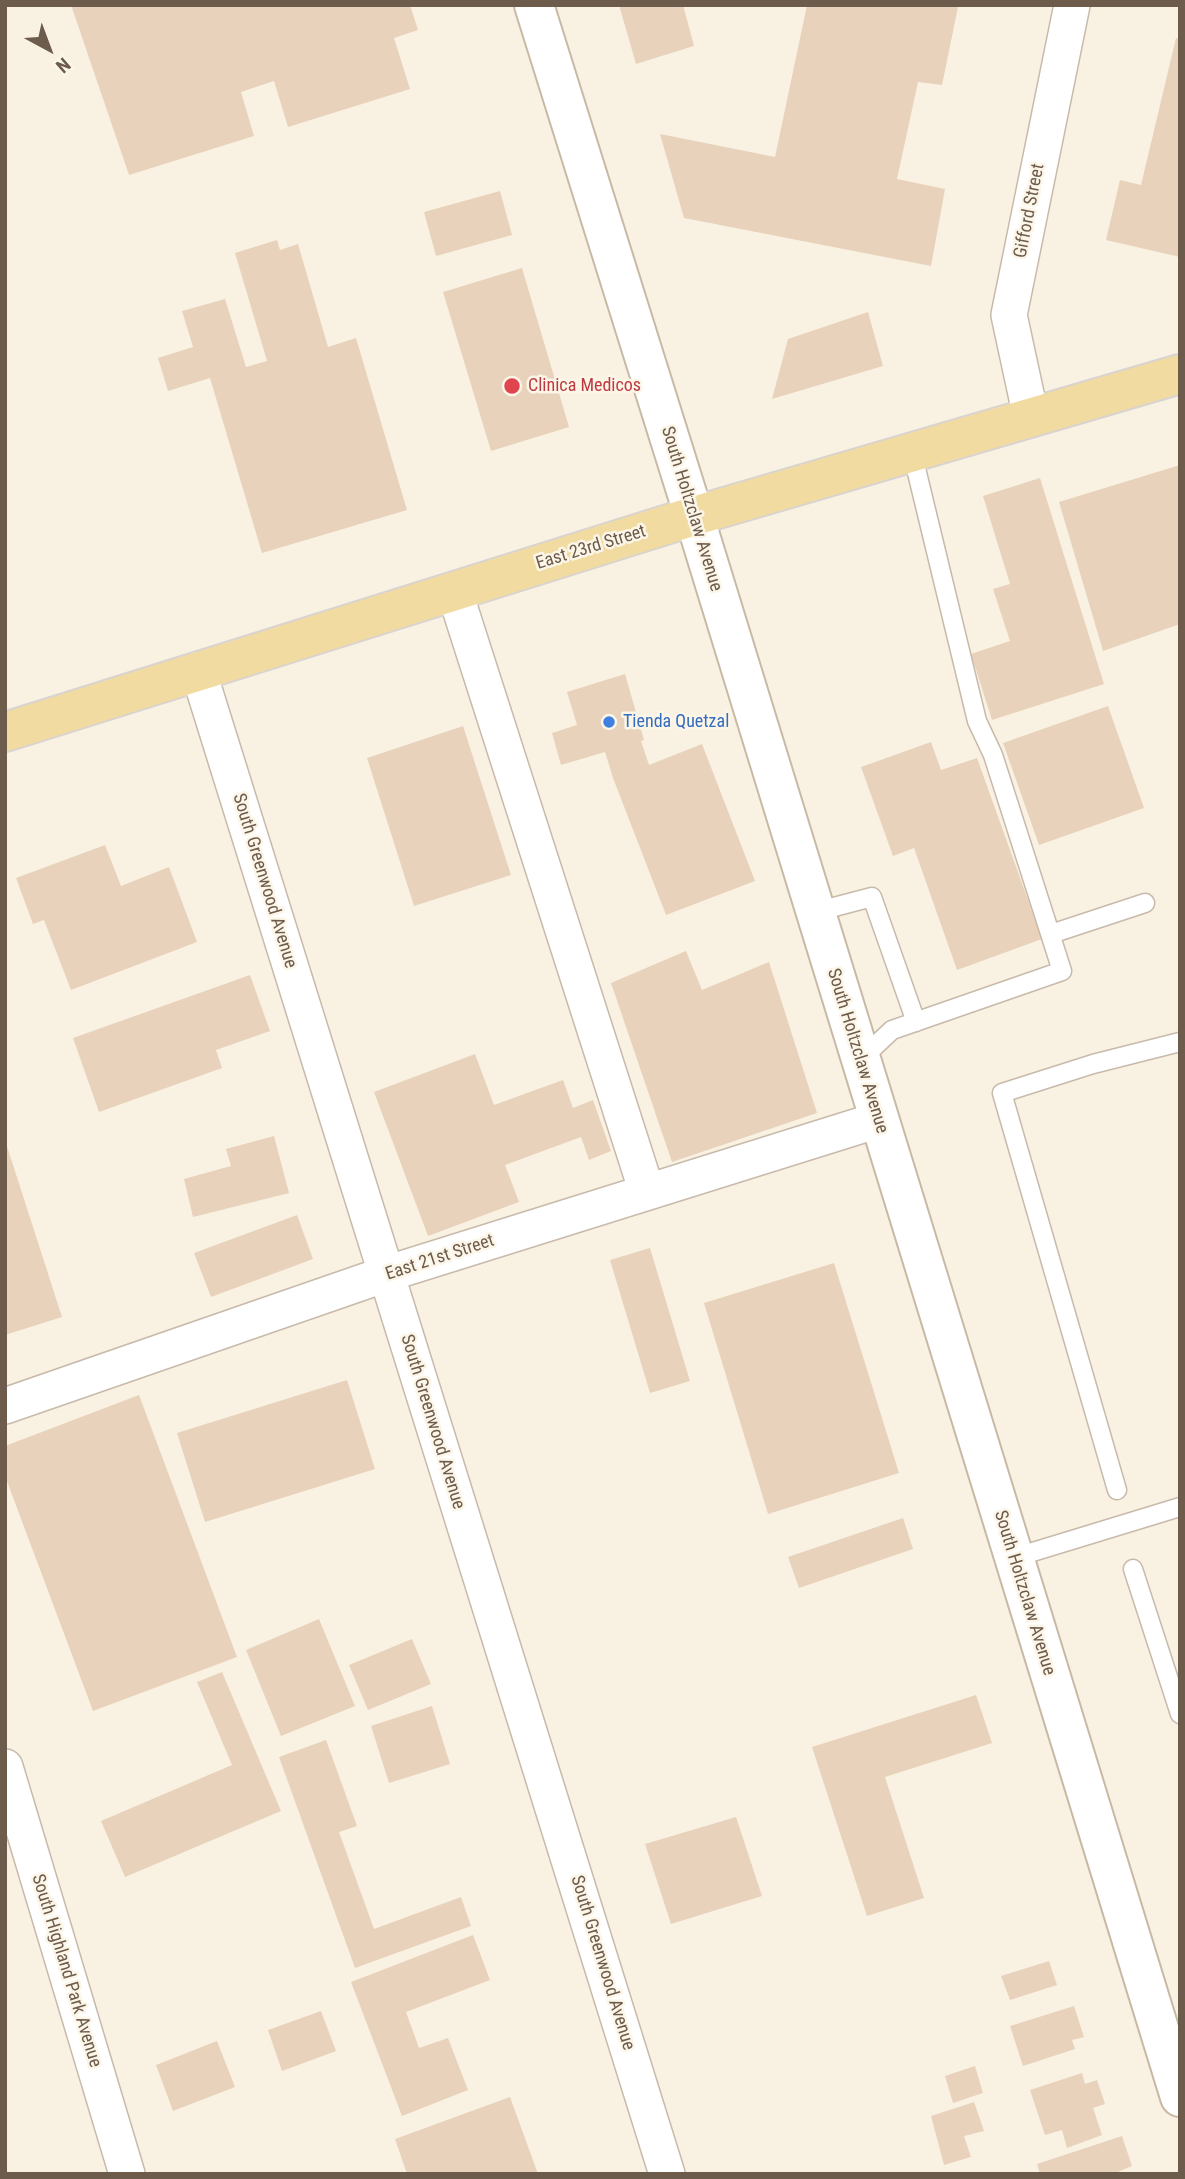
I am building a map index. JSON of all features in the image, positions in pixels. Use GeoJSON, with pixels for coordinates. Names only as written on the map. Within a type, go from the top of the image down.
{"type":"FeatureCollection","features":[{"type":"Feature","properties":{"kind":"main road","name":"South Holtzclaw Avenue"},"geometry":{"type":"LineString","coordinates":[[534,5],[694,516],[1180,2097]]}},
{"type":"Feature","properties":{"kind":"main road","name":"East 23rd Street"},"geometry":{"type":"LineString","coordinates":[[5,733],[198,670],[694,516],[1180,374]]}},
{"type":"Feature","properties":{"kind":"street","name":"Gifford Street"},"geometry":{"type":"LineString","coordinates":[[1031,417],[1009,315],[1072,5]]}},
{"type":"Feature","properties":{"kind":"street"},"geometry":{"type":"LineString","coordinates":[[454,590],[647,1192]]}},
{"type":"Feature","properties":{"kind":"street","name":"South Greenwood Avenue"},"geometry":{"type":"LineString","coordinates":[[198,670],[667,2174]]}},
{"type":"Feature","properties":{"kind":"street","name":"East 21st Street"},"geometry":{"type":"LineString","coordinates":[[5,1406],[386,1274],[878,1120]]}},
{"type":"Feature","properties":{"kind":"street","name":"South Highland Park Avenue"},"geometry":{"type":"LineString","coordinates":[[5,1767],[127,2174]]}},
{"type":"Feature","properties":{"kind":"lane"},"geometry":{"type":"LineString","coordinates":[[860,1060],[892,1030],[1062,971],[993,755],[977,721],[912,452]]}},
{"type":"Feature","properties":{"kind":"lane"},"geometry":{"type":"LineString","coordinates":[[815,912],[872,897],[916,1022]]}},
{"type":"Feature","properties":{"kind":"lane"},"geometry":{"type":"LineString","coordinates":[[1051,934],[1145,903]]}},
{"type":"Feature","properties":{"kind":"lane"},"geometry":{"type":"LineString","coordinates":[[1117,1490],[1002,1093],[1180,1042]]}},
{"type":"Feature","properties":{"kind":"lane"},"geometry":{"type":"LineString","coordinates":[[1013,1558],[1180,1507]]}},
{"type":"Feature","properties":{"kind":"lane"},"geometry":{"type":"LineString","coordinates":[[1133,1569],[1180,1714]]}},
{"type":"Feature","properties":{"kind":"building"},"geometry":{"type":"Polygon","coordinates":[[[71,5],[410,5],[418,30],[394,38],[410,89],[288,127],[274,81],[241,92],[254,136],[129,175],[71,5]]]}},
{"type":"Feature","properties":{"kind":"building"},"geometry":{"type":"Polygon","coordinates":[[[619,5],[683,5],[694,46],[636,64],[619,5]]]}},
{"type":"Feature","properties":{"kind":"building"},"geometry":{"type":"Polygon","coordinates":[[[807,5],[958,7],[942,85],[918,82],[897,179],[945,189],[931,266],[684,218],[660,134],[775,157],[807,5]]]}},
{"type":"Feature","properties":{"kind":"building"},"geometry":{"type":"Polygon","coordinates":[[[1176,38],[1180,39],[1180,257],[1106,240],[1120,180],[1141,185],[1176,38]]]}},
{"type":"Feature","properties":{"kind":"building"},"geometry":{"type":"Polygon","coordinates":[[[500,191],[512,235],[436,256],[424,212],[500,191]]]}},
{"type":"Feature","properties":{"kind":"building"},"geometry":{"type":"Polygon","coordinates":[[[277,240],[280,250],[298,244],[328,347],[356,338],[407,510],[262,553],[210,378],[168,391],[158,358],[193,347],[182,311],[225,299],[246,367],[267,361],[235,253],[277,240]]]}},
{"type":"Feature","properties":{"kind":"building"},"geometry":{"type":"Polygon","coordinates":[[[522,268],[569,427],[491,451],[443,292],[522,268]]]}},
{"type":"Feature","properties":{"kind":"building"},"geometry":{"type":"Polygon","coordinates":[[[868,312],[883,366],[772,399],[788,339],[868,312]]]}},
{"type":"Feature","properties":{"kind":"building"},"geometry":{"type":"Polygon","coordinates":[[[1180,465],[1180,624],[1103,651],[1059,502],[1180,465]]]}},
{"type":"Feature","properties":{"kind":"building"},"geometry":{"type":"Polygon","coordinates":[[[1040,478],[1104,684],[992,720],[971,654],[1010,641],[993,589],[1010,584],[983,496],[1040,478]]]}},
{"type":"Feature","properties":{"kind":"building"},"geometry":{"type":"Polygon","coordinates":[[[625,674],[649,765],[702,744],[755,881],[666,915],[605,752],[561,765],[552,733],[577,725],[567,692],[625,674]]]}},
{"type":"Feature","properties":{"kind":"building"},"geometry":{"type":"Polygon","coordinates":[[[1108,706],[1144,808],[1039,845],[1003,743],[1108,706]]]}},
{"type":"Feature","properties":{"kind":"building"},"geometry":{"type":"Polygon","coordinates":[[[463,726],[511,875],[414,906],[367,758],[463,726]]]}},
{"type":"Feature","properties":{"kind":"building"},"geometry":{"type":"Polygon","coordinates":[[[931,742],[941,770],[977,758],[1042,939],[957,970],[914,848],[893,856],[861,767],[931,742]]]}},
{"type":"Feature","properties":{"kind":"building"},"geometry":{"type":"Polygon","coordinates":[[[105,845],[121,886],[169,867],[197,942],[71,990],[44,920],[33,924],[16,878],[105,845]]]}},
{"type":"Feature","properties":{"kind":"building"},"geometry":{"type":"Polygon","coordinates":[[[686,951],[702,990],[769,962],[817,1113],[672,1162],[611,983],[686,951]]]}},
{"type":"Feature","properties":{"kind":"building"},"geometry":{"type":"Polygon","coordinates":[[[250,975],[270,1031],[216,1050],[222,1068],[99,1112],[73,1038],[250,975]]]}},
{"type":"Feature","properties":{"kind":"building"},"geometry":{"type":"Polygon","coordinates":[[[475,1054],[494,1105],[563,1080],[573,1108],[593,1100],[611,1151],[589,1160],[581,1137],[505,1165],[519,1202],[428,1236],[374,1092],[475,1054]]]}},
{"type":"Feature","properties":{"kind":"building"},"geometry":{"type":"Polygon","coordinates":[[[274,1136],[289,1193],[193,1217],[184,1179],[231,1166],[226,1149],[274,1136]]]}},
{"type":"Feature","properties":{"kind":"building"},"geometry":{"type":"Polygon","coordinates":[[[5,1140],[62,1317],[5,1335],[5,1140]]]}},
{"type":"Feature","properties":{"kind":"building"},"geometry":{"type":"Polygon","coordinates":[[[297,1215],[313,1259],[211,1297],[194,1253],[297,1215]]]}},
{"type":"Feature","properties":{"kind":"building"},"geometry":{"type":"Polygon","coordinates":[[[650,1248],[690,1381],[650,1393],[610,1260],[650,1248]]]}},
{"type":"Feature","properties":{"kind":"building"},"geometry":{"type":"Polygon","coordinates":[[[834,1263],[899,1473],[768,1514],[704,1303],[834,1263]]]}},
{"type":"Feature","properties":{"kind":"building"},"geometry":{"type":"Polygon","coordinates":[[[347,1380],[375,1469],[205,1522],[177,1433],[347,1380]]]}},
{"type":"Feature","properties":{"kind":"building"},"geometry":{"type":"Polygon","coordinates":[[[139,1395],[237,1657],[93,1711],[5,1476],[5,1446],[139,1395]]]}},
{"type":"Feature","properties":{"kind":"building"},"geometry":{"type":"Polygon","coordinates":[[[903,1518],[913,1549],[799,1588],[788,1557],[903,1518]]]}},
{"type":"Feature","properties":{"kind":"building"},"geometry":{"type":"Polygon","coordinates":[[[319,1619],[355,1706],[281,1736],[246,1650],[319,1619]]]}},
{"type":"Feature","properties":{"kind":"building"},"geometry":{"type":"Polygon","coordinates":[[[412,1639],[431,1684],[368,1710],[349,1665],[412,1639]]]}},
{"type":"Feature","properties":{"kind":"building"},"geometry":{"type":"Polygon","coordinates":[[[222,1672],[281,1811],[125,1877],[101,1821],[232,1765],[197,1682],[222,1672]]]}},
{"type":"Feature","properties":{"kind":"building"},"geometry":{"type":"Polygon","coordinates":[[[976,1695],[992,1743],[885,1777],[924,1898],[867,1916],[812,1747],[976,1695]]]}},
{"type":"Feature","properties":{"kind":"building"},"geometry":{"type":"Polygon","coordinates":[[[432,1706],[450,1764],[389,1783],[371,1726],[432,1706]]]}},
{"type":"Feature","properties":{"kind":"building"},"geometry":{"type":"Polygon","coordinates":[[[326,1740],[357,1826],[339,1832],[374,1929],[461,1897],[471,1926],[355,1968],[279,1757],[326,1740]]]}},
{"type":"Feature","properties":{"kind":"building"},"geometry":{"type":"Polygon","coordinates":[[[736,1817],[762,1896],[671,1924],[645,1844],[736,1817]]]}},
{"type":"Feature","properties":{"kind":"building"},"geometry":{"type":"Polygon","coordinates":[[[473,1935],[490,1980],[406,2012],[419,2048],[448,2038],[468,2090],[402,2116],[351,1982],[473,1935]]]}},
{"type":"Feature","properties":{"kind":"building"},"geometry":{"type":"Polygon","coordinates":[[[1049,1961],[1057,1985],[1010,2000],[1001,1976],[1049,1961]]]}},
{"type":"Feature","properties":{"kind":"building"},"geometry":{"type":"Polygon","coordinates":[[[1074,2006],[1084,2037],[1072,2040],[1075,2049],[1023,2066],[1010,2026],[1074,2006]]]}},
{"type":"Feature","properties":{"kind":"building"},"geometry":{"type":"Polygon","coordinates":[[[321,2011],[336,2051],[282,2071],[268,2030],[321,2011]]]}},
{"type":"Feature","properties":{"kind":"building"},"geometry":{"type":"Polygon","coordinates":[[[217,2041],[235,2087],[173,2111],[156,2065],[217,2041]]]}},
{"type":"Feature","properties":{"kind":"building"},"geometry":{"type":"Polygon","coordinates":[[[975,2066],[983,2093],[953,2103],[945,2076],[975,2066]]]}},
{"type":"Feature","properties":{"kind":"building"},"geometry":{"type":"Polygon","coordinates":[[[1082,2073],[1085,2084],[1097,2080],[1105,2104],[1093,2108],[1102,2135],[1067,2148],[1062,2130],[1045,2135],[1030,2090],[1082,2073]]]}},
{"type":"Feature","properties":{"kind":"building"},"geometry":{"type":"Polygon","coordinates":[[[510,2097],[538,2174],[407,2174],[395,2139],[510,2097]]]}},
{"type":"Feature","properties":{"kind":"building"},"geometry":{"type":"Polygon","coordinates":[[[974,2102],[984,2131],[964,2136],[971,2157],[944,2165],[931,2116],[974,2102]]]}},
{"type":"Feature","properties":{"kind":"building"},"geometry":{"type":"Polygon","coordinates":[[[1122,2136],[1132,2166],[1113,2174],[1040,2174],[1037,2164],[1122,2136]]]}},
{"type":"Feature","properties":{"kind":"place","name":"Clinica Medicos"},"geometry":{"type":"Point","coordinates":[512,386]}},
{"type":"Feature","properties":{"kind":"place","name":"Tienda Quetzal"},"geometry":{"type":"Point","coordinates":[609,722]}}]}
